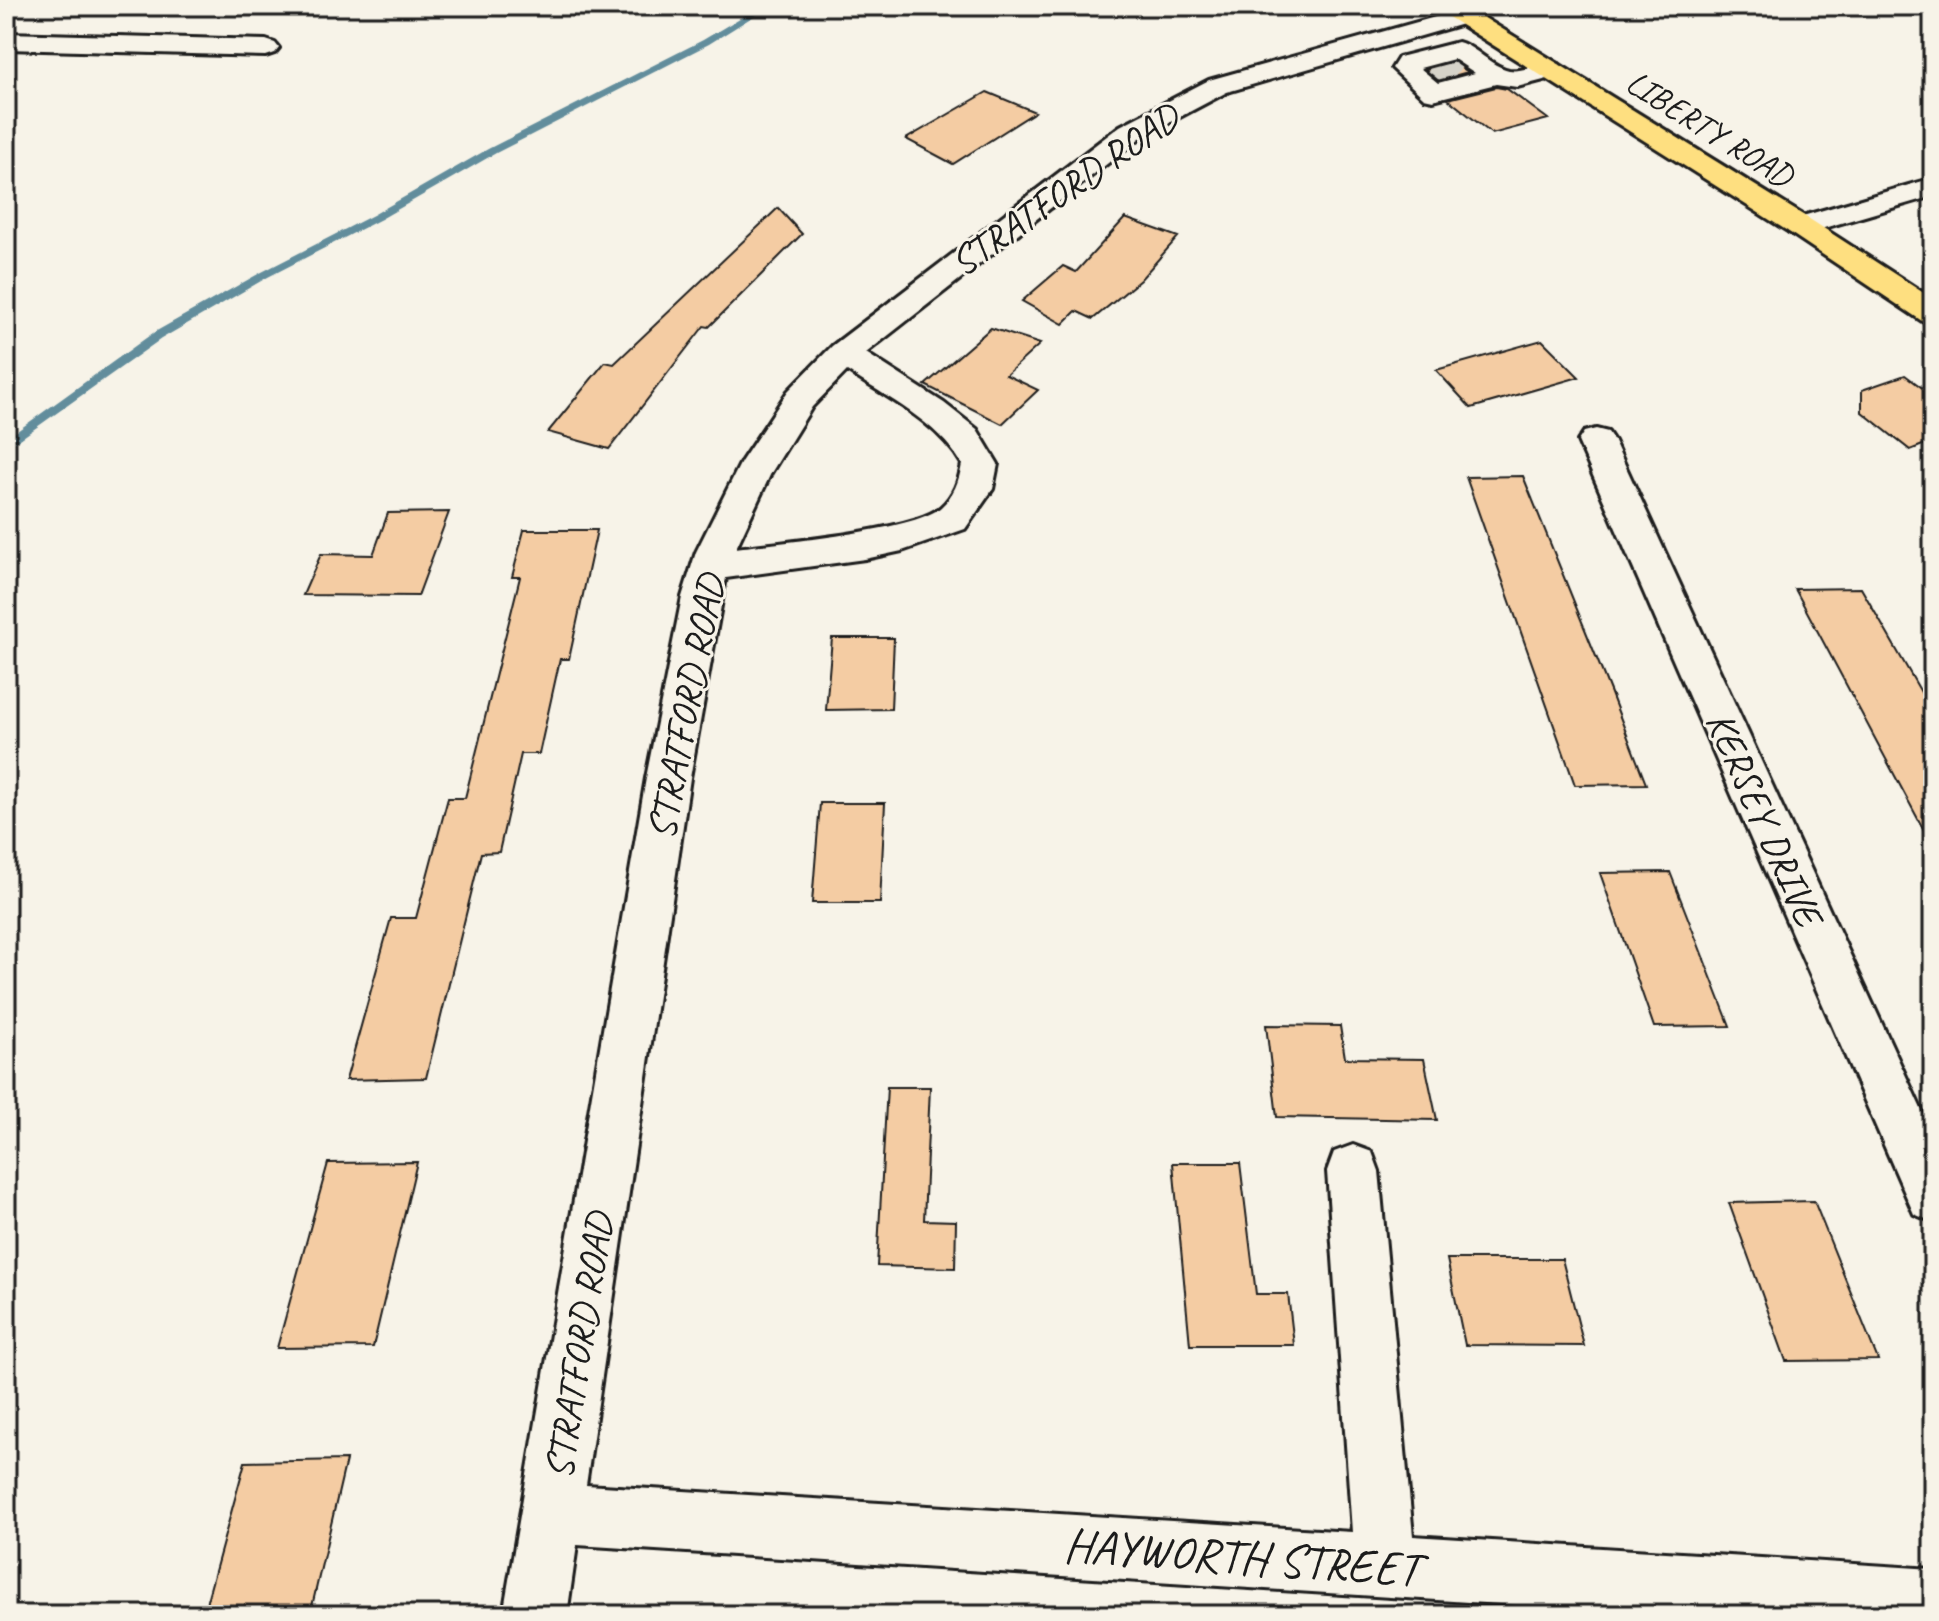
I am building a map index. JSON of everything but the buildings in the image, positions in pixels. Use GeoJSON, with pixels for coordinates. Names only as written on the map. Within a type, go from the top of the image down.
{"type":"FeatureCollection","features":[{"type":"Feature","properties":{"kind":"main road","name":"LIBERTY ROAD"},"geometry":{"type":"LineString","coordinates":[[1456,11],[1800,226],[1933,314]]}},
{"type":"Feature","properties":{"kind":"street","name":"STRATFORD ROAD"},"geometry":{"type":"LineString","coordinates":[[535,1615],[668,778],[701,597],[710,566],[754,471],[800,399],[844,354],[1130,132],[1218,86],[1435,64],[1456,11]]}},
{"type":"Feature","properties":{"kind":"street"},"geometry":{"type":"LineString","coordinates":[[6,41],[266,48]]}},
{"type":"Feature","properties":{"kind":"street"},"geometry":{"type":"LineString","coordinates":[[1435,64],[1458,50],[1496,76]]}},
{"type":"Feature","properties":{"kind":"street"},"geometry":{"type":"LineString","coordinates":[[1435,64],[1517,79],[1550,70]]}},
{"type":"Feature","properties":{"kind":"street"},"geometry":{"type":"LineString","coordinates":[[1800,226],[1933,187]]}},
{"type":"Feature","properties":{"kind":"street"},"geometry":{"type":"LineString","coordinates":[[710,566],[902,537],[952,519],[975,489],[980,464],[965,438],[932,411],[844,354]]}},
{"type":"Feature","properties":{"kind":"street","name":"KERSEY DRIVE"},"geometry":{"type":"LineString","coordinates":[[1596,441],[1933,1195]]}},
{"type":"Feature","properties":{"kind":"street"},"geometry":{"type":"LineString","coordinates":[[1353,1171],[1385,1565]]}},
{"type":"Feature","properties":{"kind":"street","name":"HAYWORTH STREET"},"geometry":{"type":"LineString","coordinates":[[551,1513],[1933,1600]]}},
{"type":"Feature","properties":{"kind":"waterway"},"geometry":{"type":"LineString","coordinates":[[6,445],[157,336],[492,151],[706,42],[766,6]]}},
{"type":"Feature","properties":{"kind":"tunnel"},"geometry":{"type":"LineString","coordinates":[[1434,63],[1453,78]]}}]}
